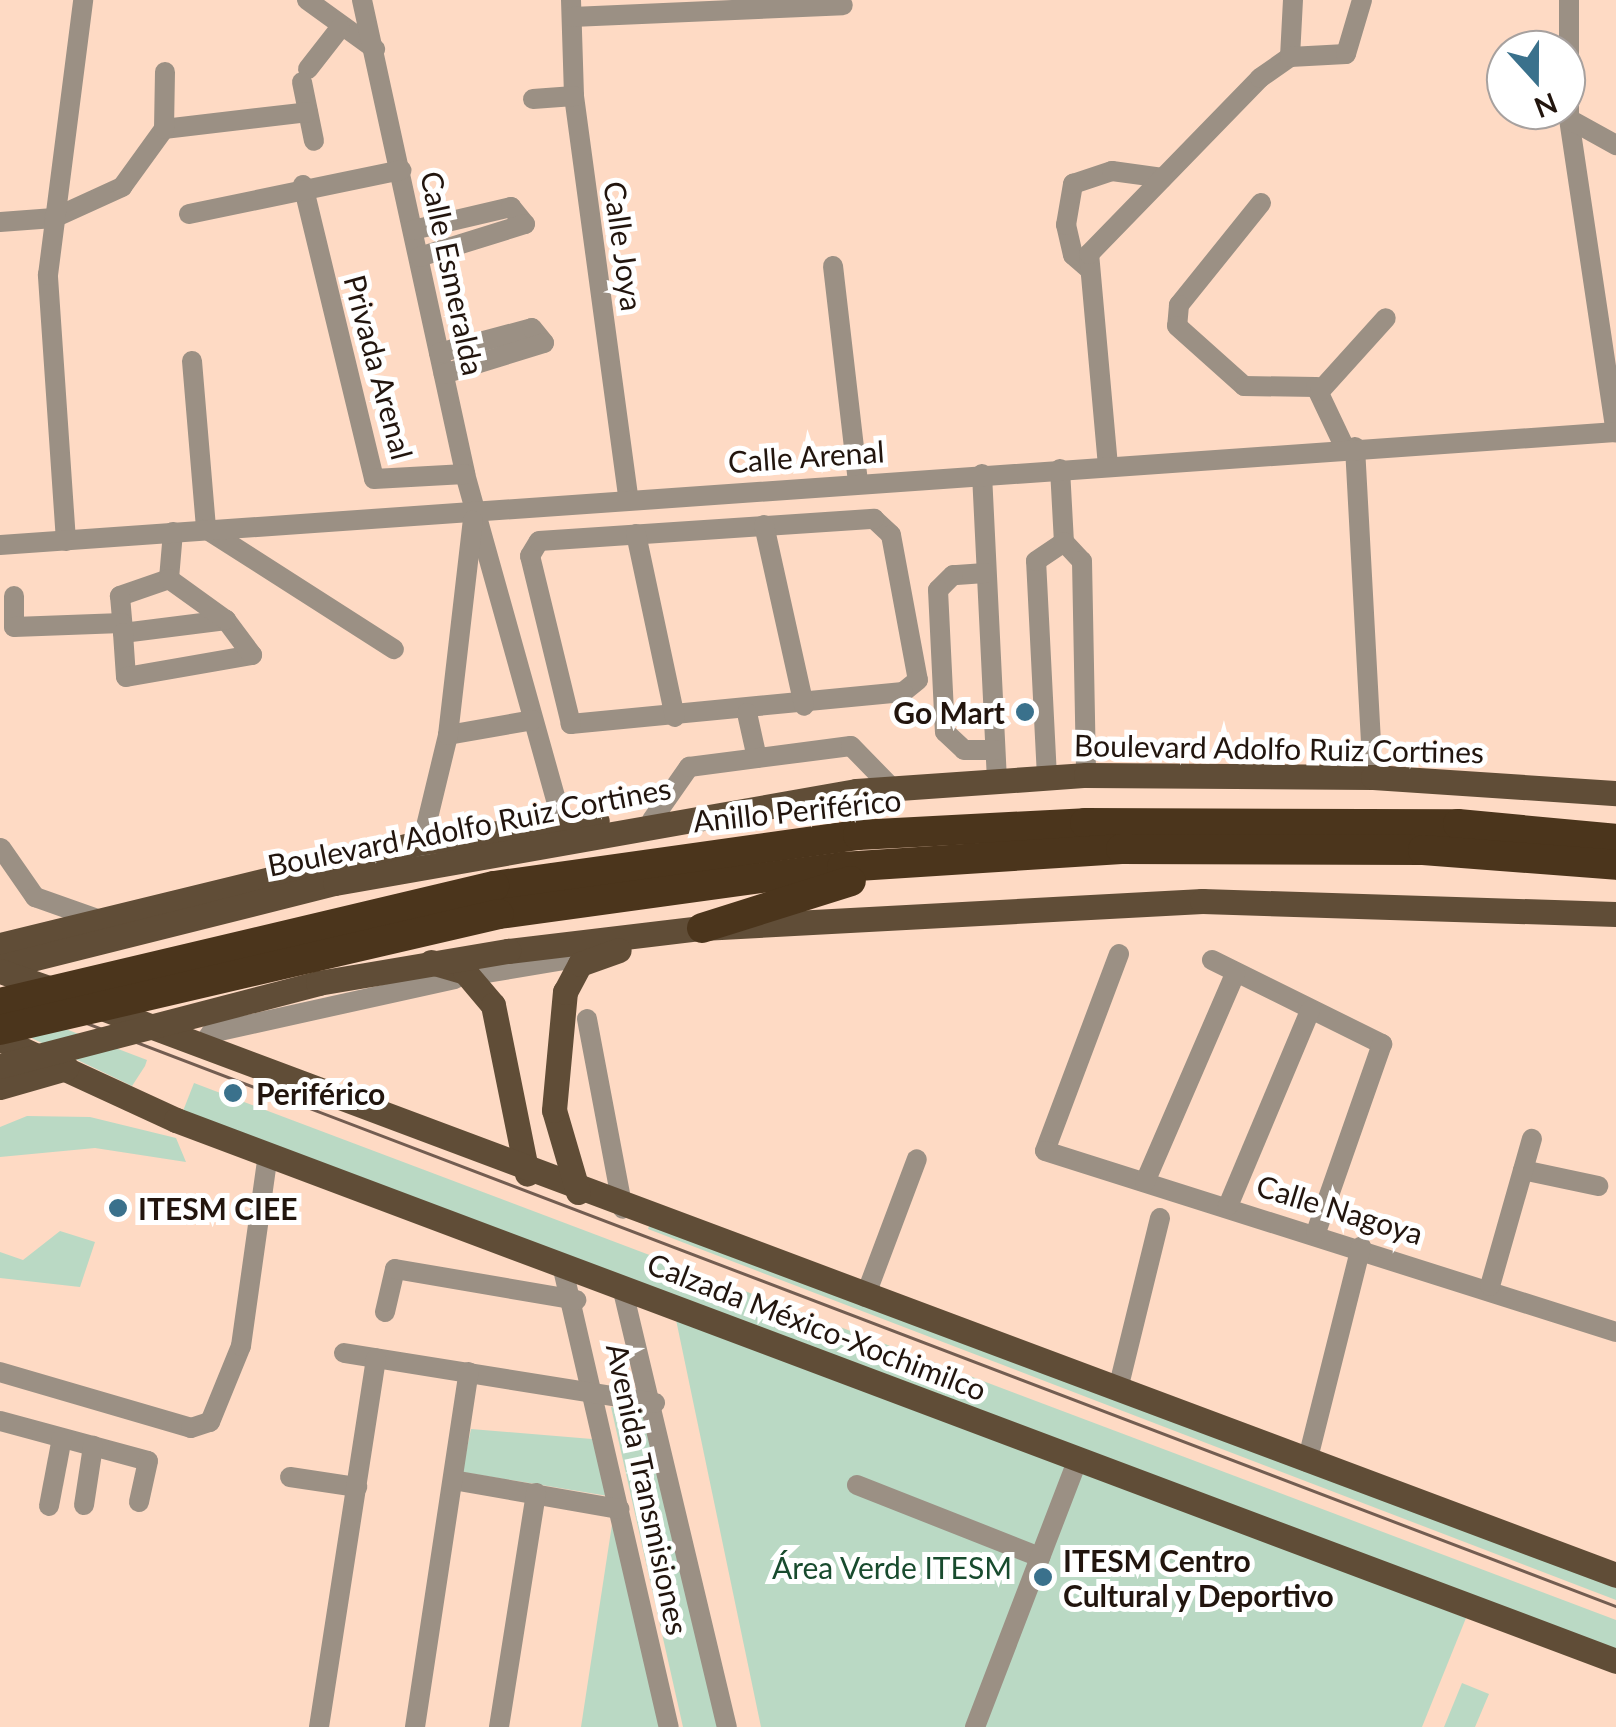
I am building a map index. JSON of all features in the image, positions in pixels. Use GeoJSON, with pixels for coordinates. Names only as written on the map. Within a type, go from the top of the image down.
{"type":"FeatureCollection","features":[{"type":"Feature","properties":{"kind":"highway","name":"Anillo Periférico"},"geometry":{"type":"LineString","coordinates":[[0,1003],[497,900],[858,835],[1085,823],[1458,824],[1616,839]]}},
{"type":"Feature","properties":{"kind":"highway","name":"Anillo Periférico"},"geometry":{"type":"LineString","coordinates":[[0,1030],[497,900],[902,862],[1318,847],[1616,865]]}},
{"type":"Feature","properties":{"kind":"highway"},"geometry":{"type":"LineString","coordinates":[[702,928],[902,862]]}},
{"type":"Feature","properties":{"kind":"main road","name":"Boulevard Adolfo Ruiz Cortines"},"geometry":{"type":"LineString","coordinates":[[0,969],[415,868],[652,820],[892,788],[1086,775],[1372,777],[1616,793]]}},
{"type":"Feature","properties":{"kind":"main road"},"geometry":{"type":"LineString","coordinates":[[0,945],[423,842],[562,821],[652,820]]}},
{"type":"Feature","properties":{"kind":"main road"},"geometry":{"type":"LineString","coordinates":[[1,1077],[189,1013],[432,962],[671,931],[1202,901],[1616,914]]}},
{"type":"Feature","properties":{"kind":"main road"},"geometry":{"type":"LineString","coordinates":[[578,1192],[559,1146],[553,1088],[566,984],[597,954],[671,931]]}},
{"type":"Feature","properties":{"kind":"main road"},"geometry":{"type":"LineString","coordinates":[[432,962],[475,979],[496,1015],[527,1174]]}},
{"type":"Feature","properties":{"kind":"main road","name":"Calzada México-Xochimilco"},"geometry":{"type":"LineString","coordinates":[[0,969],[203,1044],[527,1174],[1616,1575]]}},
{"type":"Feature","properties":{"kind":"main road","name":"Calzada México-Xochimilco"},"geometry":{"type":"LineString","coordinates":[[0,1039],[268,1154],[1616,1661]]}},
{"type":"Feature","properties":{"kind":"main road"},"geometry":{"type":"LineString","coordinates":[[1,1077],[66,1068]]}},
{"type":"Feature","properties":{"kind":"street"},"geometry":{"type":"LineString","coordinates":[[66,540],[48,275],[83,0]]}},
{"type":"Feature","properties":{"kind":"street"},"geometry":{"type":"LineString","coordinates":[[307,0],[340,28],[375,49]]}},
{"type":"Feature","properties":{"kind":"street","name":"Calle Esmeralda"},"geometry":{"type":"LineString","coordinates":[[362,0],[464,474],[562,821]]}},
{"type":"Feature","properties":{"kind":"street"},"geometry":{"type":"LineString","coordinates":[[1290,58],[1293,0]]}},
{"type":"Feature","properties":{"kind":"street"},"geometry":{"type":"LineString","coordinates":[[1108,466],[1089,254],[1290,58],[1346,54],[1362,0]]}},
{"type":"Feature","properties":{"kind":"street"},"geometry":{"type":"LineString","coordinates":[[1569,0],[1569,30]]}},
{"type":"Feature","properties":{"kind":"street"},"geometry":{"type":"LineString","coordinates":[[572,9],[842,6]]}},
{"type":"Feature","properties":{"kind":"street","name":"Calle Joya"},"geometry":{"type":"LineString","coordinates":[[572,9],[574,96],[628,498]]}},
{"type":"Feature","properties":{"kind":"street"},"geometry":{"type":"LineString","coordinates":[[314,141],[305,75],[340,28]]}},
{"type":"Feature","properties":{"kind":"street"},"geometry":{"type":"LineString","coordinates":[[0,222],[54,218],[122,187],[164,129],[165,72]]}},
{"type":"Feature","properties":{"kind":"street"},"geometry":{"type":"LineString","coordinates":[[533,99],[574,96]]}},
{"type":"Feature","properties":{"kind":"street"},"geometry":{"type":"LineString","coordinates":[[164,129],[308,112]]}},
{"type":"Feature","properties":{"kind":"street"},"geometry":{"type":"LineString","coordinates":[[1586,129],[1616,146]]}},
{"type":"Feature","properties":{"kind":"street"},"geometry":{"type":"LineString","coordinates":[[1572,130],[1607,285],[1616,432]]}},
{"type":"Feature","properties":{"kind":"street"},"geometry":{"type":"LineString","coordinates":[[188,214],[304,185],[401,170]]}},
{"type":"Feature","properties":{"kind":"street"},"geometry":{"type":"LineString","coordinates":[[1088,269],[1073,254],[1066,225],[1073,184],[1112,170],[1163,178]]}},
{"type":"Feature","properties":{"kind":"street","name":"Privada Arenal"},"geometry":{"type":"LineString","coordinates":[[304,185],[374,479],[464,474]]}},
{"type":"Feature","properties":{"kind":"street"},"geometry":{"type":"LineString","coordinates":[[1261,203],[1179,305],[1177,326],[1244,386],[1320,391]]}},
{"type":"Feature","properties":{"kind":"street"},"geometry":{"type":"LineString","coordinates":[[414,230],[510,207],[525,224],[419,257]]}},
{"type":"Feature","properties":{"kind":"street"},"geometry":{"type":"LineString","coordinates":[[833,266],[858,482]]}},
{"type":"Feature","properties":{"kind":"street"},"geometry":{"type":"LineString","coordinates":[[1320,391],[1386,318]]}},
{"type":"Feature","properties":{"kind":"street"},"geometry":{"type":"LineString","coordinates":[[439,353],[532,328],[544,343],[444,374]]}},
{"type":"Feature","properties":{"kind":"street"},"geometry":{"type":"LineString","coordinates":[[192,361],[206,530],[394,649]]}},
{"type":"Feature","properties":{"kind":"street"},"geometry":{"type":"LineString","coordinates":[[1320,391],[1350,447],[1372,777]]}},
{"type":"Feature","properties":{"kind":"street","name":"Calle Arenal"},"geometry":{"type":"LineString","coordinates":[[0,545],[475,508],[1616,432]]}},
{"type":"Feature","properties":{"kind":"street"},"geometry":{"type":"LineString","coordinates":[[1060,470],[1064,542],[1082,561],[1086,775]]}},
{"type":"Feature","properties":{"kind":"street"},"geometry":{"type":"LineString","coordinates":[[982,474],[997,779]]}},
{"type":"Feature","properties":{"kind":"street","name":"Calle Esmeralda"},"geometry":{"type":"LineString","coordinates":[[415,868],[448,735],[475,508]]}},
{"type":"Feature","properties":{"kind":"street"},"geometry":{"type":"LineString","coordinates":[[874,519],[891,535],[918,680],[903,692],[804,706],[572,724],[530,556],[539,541],[636,534],[874,519]]}},
{"type":"Feature","properties":{"kind":"street"},"geometry":{"type":"LineString","coordinates":[[764,525],[804,706]]}},
{"type":"Feature","properties":{"kind":"street"},"geometry":{"type":"LineString","coordinates":[[169,579],[173,532]]}},
{"type":"Feature","properties":{"kind":"street"},"geometry":{"type":"LineString","coordinates":[[636,534],[675,717]]}},
{"type":"Feature","properties":{"kind":"street"},"geometry":{"type":"LineString","coordinates":[[1047,777],[1036,561],[1064,542]]}},
{"type":"Feature","properties":{"kind":"street"},"geometry":{"type":"LineString","coordinates":[[985,574],[954,576],[938,590],[945,732],[964,750],[995,750]]}},
{"type":"Feature","properties":{"kind":"street"},"geometry":{"type":"LineString","coordinates":[[169,579],[226,620],[252,655],[126,677],[120,596],[169,579]]}},
{"type":"Feature","properties":{"kind":"street"},"geometry":{"type":"LineString","coordinates":[[14,596],[14,627],[122,628],[226,620]]}},
{"type":"Feature","properties":{"kind":"street"},"geometry":{"type":"LineString","coordinates":[[747,713],[757,758]]}},
{"type":"Feature","properties":{"kind":"street"},"geometry":{"type":"LineString","coordinates":[[448,735],[533,720]]}},
{"type":"Feature","properties":{"kind":"street"},"geometry":{"type":"LineString","coordinates":[[652,820],[689,767],[852,746],[892,788]]}},
{"type":"Feature","properties":{"kind":"street"},"geometry":{"type":"LineString","coordinates":[[2,848],[35,897],[99,919]]}},
{"type":"Feature","properties":{"kind":"street"},"geometry":{"type":"LineString","coordinates":[[488,972],[597,954]]}},
{"type":"Feature","properties":{"kind":"street","name":"Calle Nagoya"},"geometry":{"type":"LineString","coordinates":[[1118,954],[1044,1151],[1490,1286],[1616,1332]]}},
{"type":"Feature","properties":{"kind":"street"},"geometry":{"type":"LineString","coordinates":[[1212,960],[1382,1044],[1316,1232]]}},
{"type":"Feature","properties":{"kind":"street"},"geometry":{"type":"LineString","coordinates":[[1145,1182],[1235,974]]}},
{"type":"Feature","properties":{"kind":"street"},"geometry":{"type":"LineString","coordinates":[[203,1044],[212,1032],[455,979]]}},
{"type":"Feature","properties":{"kind":"street"},"geometry":{"type":"LineString","coordinates":[[1228,1206],[1310,1011]]}},
{"type":"Feature","properties":{"kind":"street"},"geometry":{"type":"LineString","coordinates":[[587,1019],[623,1209]]}},
{"type":"Feature","properties":{"kind":"street"},"geometry":{"type":"LineString","coordinates":[[1490,1286],[1532,1140]]}},
{"type":"Feature","properties":{"kind":"street"},"geometry":{"type":"LineString","coordinates":[[0,1372],[190,1428],[210,1422],[242,1346],[268,1154]]}},
{"type":"Feature","properties":{"kind":"street"},"geometry":{"type":"LineString","coordinates":[[865,1296],[917,1159]]}},
{"type":"Feature","properties":{"kind":"street"},"geometry":{"type":"LineString","coordinates":[[1523,1170],[1598,1186]]}},
{"type":"Feature","properties":{"kind":"street"},"geometry":{"type":"LineString","coordinates":[[1118,1389],[1160,1218]]}},
{"type":"Feature","properties":{"kind":"street"},"geometry":{"type":"LineString","coordinates":[[1307,1462],[1362,1247]]}},
{"type":"Feature","properties":{"kind":"street","name":"Avenida Transmisiones"},"geometry":{"type":"LineString","coordinates":[[562,1265],[576,1300],[669,1727]]}},
{"type":"Feature","properties":{"kind":"street"},"geometry":{"type":"LineString","coordinates":[[385,1312],[395,1269],[576,1300]]}},
{"type":"Feature","properties":{"kind":"street","name":"Avenida Transmisiones"},"geometry":{"type":"LineString","coordinates":[[622,1287],[655,1403],[728,1727]]}},
{"type":"Feature","properties":{"kind":"street"},"geometry":{"type":"LineString","coordinates":[[344,1354],[655,1403]]}},
{"type":"Feature","properties":{"kind":"street"},"geometry":{"type":"LineString","coordinates":[[319,1727],[376,1358]]}},
{"type":"Feature","properties":{"kind":"street"},"geometry":{"type":"LineString","coordinates":[[415,1727],[469,1372]]}},
{"type":"Feature","properties":{"kind":"street"},"geometry":{"type":"LineString","coordinates":[[0,1421],[148,1461],[139,1502]]}},
{"type":"Feature","properties":{"kind":"street"},"geometry":{"type":"LineString","coordinates":[[49,1506],[62,1438]]}},
{"type":"Feature","properties":{"kind":"street"},"geometry":{"type":"LineString","coordinates":[[84,1506],[93,1446]]}},
{"type":"Feature","properties":{"kind":"street"},"geometry":{"type":"LineString","coordinates":[[975,1727],[1078,1459]]}},
{"type":"Feature","properties":{"kind":"street"},"geometry":{"type":"LineString","coordinates":[[290,1477],[357,1488]]}},
{"type":"Feature","properties":{"kind":"street"},"geometry":{"type":"LineString","coordinates":[[453,1480],[620,1509]]}},
{"type":"Feature","properties":{"kind":"street"},"geometry":{"type":"LineString","coordinates":[[858,1485],[1040,1557]]}},
{"type":"Feature","properties":{"kind":"street"},"geometry":{"type":"LineString","coordinates":[[499,1727],[536,1494]]}},
{"type":"Feature","properties":{"kind":"green space"},"geometry":{"type":"Polygon","coordinates":[[[0,1004],[147,1060],[145,1066],[132,1086],[0,1023],[0,1004]]]}},
{"type":"Feature","properties":{"kind":"green space"},"geometry":{"type":"Polygon","coordinates":[[[194,1083],[1616,1620],[1616,1650],[183,1111],[194,1083]]]}},
{"type":"Feature","properties":{"kind":"green space"},"geometry":{"type":"Polygon","coordinates":[[[27,1116],[90,1117],[176,1138],[186,1162],[95,1148],[0,1157],[0,1127],[27,1116]]]}},
{"type":"Feature","properties":{"kind":"green space"},"geometry":{"type":"Polygon","coordinates":[[[650,1224],[1616,1588],[1616,1600],[648,1229],[650,1224]]]}},
{"type":"Feature","properties":{"kind":"green space"},"geometry":{"type":"Polygon","coordinates":[[[60,1231],[95,1242],[80,1287],[0,1278],[0,1252],[23,1260],[60,1231]]]}},
{"type":"Feature","properties":{"kind":"green space","name":"Área Verde ITESM"},"geometry":{"type":"Polygon","coordinates":[[[674,1310],[1466,1618],[1422,1727],[761,1727],[674,1310]]]}},
{"type":"Feature","properties":{"kind":"green space"},"geometry":{"type":"Polygon","coordinates":[[[611,1407],[642,1411],[718,1727],[683,1727],[611,1407]]]}},
{"type":"Feature","properties":{"kind":"green space"},"geometry":{"type":"Polygon","coordinates":[[[471,1429],[592,1439],[608,1496],[462,1472],[471,1429]]]}},
{"type":"Feature","properties":{"kind":"green space"},"geometry":{"type":"Polygon","coordinates":[[[613,1518],[659,1727],[581,1727],[613,1518]]]}},
{"type":"Feature","properties":{"kind":"green space"},"geometry":{"type":"Polygon","coordinates":[[[1462,1683],[1489,1694],[1475,1727],[1444,1727],[1462,1683]]]}},
{"type":"Feature","properties":{"kind":"tram line"},"geometry":{"type":"LineString","coordinates":[[0,990],[1616,1606]]}},
{"type":"Feature","properties":{"kind":"place","name":"Go Mart"},"geometry":{"type":"Point","coordinates":[1025,712]}},
{"type":"Feature","properties":{"kind":"place","name":"Periférico"},"geometry":{"type":"Point","coordinates":[233,1093]}},
{"type":"Feature","properties":{"kind":"place","name":"ITESM CIEE"},"geometry":{"type":"Point","coordinates":[118,1208]}},
{"type":"Feature","properties":{"kind":"place","name":"ITESM Centro Cultural y Deportivo"},"geometry":{"type":"Point","coordinates":[1043,1577]}}]}
